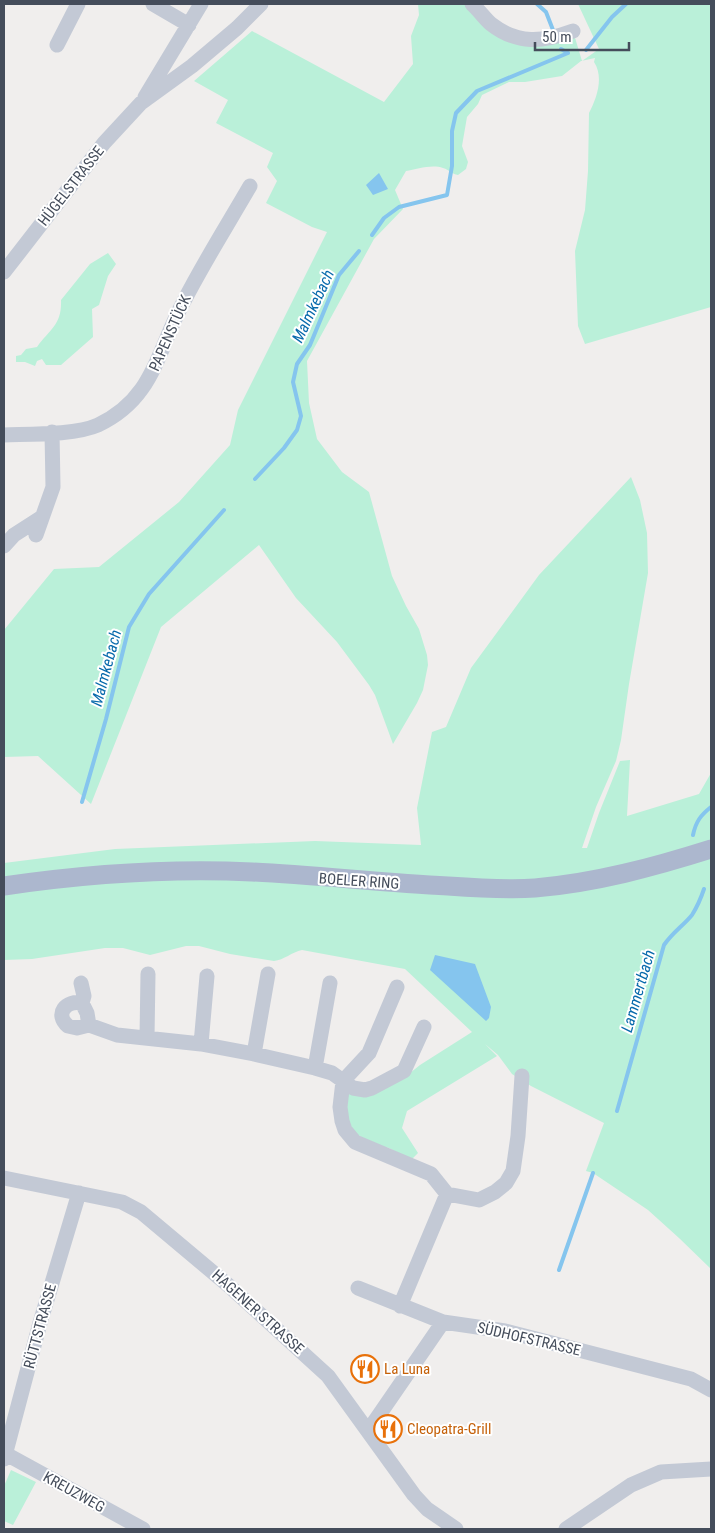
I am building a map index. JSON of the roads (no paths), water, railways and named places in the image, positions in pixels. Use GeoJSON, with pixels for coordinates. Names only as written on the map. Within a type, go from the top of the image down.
{"type":"FeatureCollection","features":[{"type":"Feature","properties":{"kind":"main road","name":"BOELER RING"},"geometry":{"type":"LineString","coordinates":[[4,886],[62,878],[147,872],[242,872],[408,884],[534,888],[627,873],[711,849]]}},
{"type":"Feature","properties":{"kind":"street"},"geometry":{"type":"LineString","coordinates":[[57,45],[78,4]]}},
{"type":"Feature","properties":{"kind":"street"},"geometry":{"type":"LineString","coordinates":[[153,4],[189,25]]}},
{"type":"Feature","properties":{"kind":"street","name":"HÜGELSTRASSE"},"geometry":{"type":"LineString","coordinates":[[142,103],[201,4]]}},
{"type":"Feature","properties":{"kind":"street","name":"HÜGELSTRASSE"},"geometry":{"type":"LineString","coordinates":[[4,272],[104,143],[142,103],[192,66],[237,28],[261,4]]}},
{"type":"Feature","properties":{"kind":"street"},"geometry":{"type":"LineString","coordinates":[[472,4],[490,23],[508,34],[528,40],[540,41],[572,31]]}},
{"type":"Feature","properties":{"kind":"street","name":"PAPENSTÜCK"},"geometry":{"type":"LineString","coordinates":[[4,435],[72,432],[96,426],[116,414],[133,400],[150,378],[181,304],[250,186]]}},
{"type":"Feature","properties":{"kind":"street"},"geometry":{"type":"LineString","coordinates":[[36,534],[53,487],[52,432]]}},
{"type":"Feature","properties":{"kind":"street"},"geometry":{"type":"LineString","coordinates":[[4,546],[14,535],[42,517]]}},
{"type":"Feature","properties":{"kind":"street"},"geometry":{"type":"LineString","coordinates":[[147,1038],[148,974]]}},
{"type":"Feature","properties":{"kind":"street"},"geometry":{"type":"LineString","coordinates":[[254,1054],[268,974]]}},
{"type":"Feature","properties":{"kind":"street"},"geometry":{"type":"LineString","coordinates":[[201,1044],[207,976]]}},
{"type":"Feature","properties":{"kind":"street"},"geometry":{"type":"LineString","coordinates":[[81,983],[84,996],[82,1003]]}},
{"type":"Feature","properties":{"kind":"street"},"geometry":{"type":"LineString","coordinates":[[315,1068],[330,983]]}},
{"type":"Feature","properties":{"kind":"street"},"geometry":{"type":"LineString","coordinates":[[397,987],[369,1053],[343,1081],[340,1107],[342,1121],[348,1135],[360,1144],[431,1174],[447,1194],[479,1200],[495,1192],[506,1183],[513,1171],[518,1136],[522,1076]]}},
{"type":"Feature","properties":{"kind":"street"},"geometry":{"type":"LineString","coordinates":[[89,1025],[88,1012],[82,1003],[77,1002],[67,1005],[63,1009],[62,1018],[72,1028],[89,1025],[117,1035],[201,1044],[254,1054],[332,1073],[353,1088],[365,1090],[404,1071],[424,1027]]}},
{"type":"Feature","properties":{"kind":"street","name":"HAGENER STRASSE"},"geometry":{"type":"LineString","coordinates":[[4,1178],[122,1202],[141,1212],[228,1285],[328,1376],[414,1495],[427,1510],[456,1529]]}},
{"type":"Feature","properties":{"kind":"street","name":"RÜTTSTRASSE"},"geometry":{"type":"LineString","coordinates":[[5,1457],[40,1323],[78,1193]]}},
{"type":"Feature","properties":{"kind":"street"},"geometry":{"type":"LineString","coordinates":[[400,1306],[447,1194]]}},
{"type":"Feature","properties":{"kind":"street","name":"SÜDHOFSTRASSE"},"geometry":{"type":"LineString","coordinates":[[358,1288],[443,1322],[505,1331],[691,1378],[711,1390]]}},
{"type":"Feature","properties":{"kind":"street"},"geometry":{"type":"LineString","coordinates":[[368,1431],[443,1322]]}},
{"type":"Feature","properties":{"kind":"street","name":"KREUZWEG"},"geometry":{"type":"LineString","coordinates":[[5,1457],[143,1529]]}},
{"type":"Feature","properties":{"kind":"street"},"geometry":{"type":"LineString","coordinates":[[566,1529],[631,1485],[661,1472],[711,1469]]}},
{"type":"Feature","properties":{"kind":"water"},"geometry":{"type":"Polygon","coordinates":[[[379,173],[388,189],[373,195],[366,185],[379,173]]]}},
{"type":"Feature","properties":{"kind":"water"},"geometry":{"type":"Polygon","coordinates":[[[435,955],[475,964],[491,1007],[489,1018],[486,1021],[430,970],[435,955]]]}},
{"type":"Feature","properties":{"kind":"waterway"},"geometry":{"type":"LineString","coordinates":[[537,4],[546,12],[553,30]]}},
{"type":"Feature","properties":{"kind":"waterway","name":"Malmkebach"},"geometry":{"type":"LineString","coordinates":[[586,50],[612,17],[626,4]]}},
{"type":"Feature","properties":{"kind":"waterway","name":"Malmkebach"},"geometry":{"type":"LineString","coordinates":[[561,49],[568,53]]}},
{"type":"Feature","properties":{"kind":"waterway","name":"Malmkebach"},"geometry":{"type":"LineString","coordinates":[[372,235],[384,218],[399,207],[447,195],[452,166],[452,131],[456,113],[477,91],[568,53]]}},
{"type":"Feature","properties":{"kind":"waterway","name":"Malmkebach"},"geometry":{"type":"LineString","coordinates":[[255,479],[284,448],[297,430],[301,416],[293,382],[297,364],[310,345],[339,275],[359,251]]}},
{"type":"Feature","properties":{"kind":"waterway","name":"Malmkebach"},"geometry":{"type":"LineString","coordinates":[[82,802],[106,719],[129,627],[149,594],[224,510]]}},
{"type":"Feature","properties":{"kind":"waterway","name":"Lammertbach"},"geometry":{"type":"LineString","coordinates":[[693,835],[699,819],[711,807]]}},
{"type":"Feature","properties":{"kind":"waterway","name":"Lammertbach"},"geometry":{"type":"LineString","coordinates":[[617,1111],[664,945],[692,915],[704,889]]}},
{"type":"Feature","properties":{"kind":"waterway","name":"Lammertbach"},"geometry":{"type":"LineString","coordinates":[[559,1270],[593,1173]]}},
{"type":"Feature","properties":{"kind":"place","name":"La Luna"},"geometry":{"type":"Point","coordinates":[365,1369]}},
{"type":"Feature","properties":{"kind":"place","name":"Cleopatra-Grill"},"geometry":{"type":"Point","coordinates":[388,1429]}}]}
